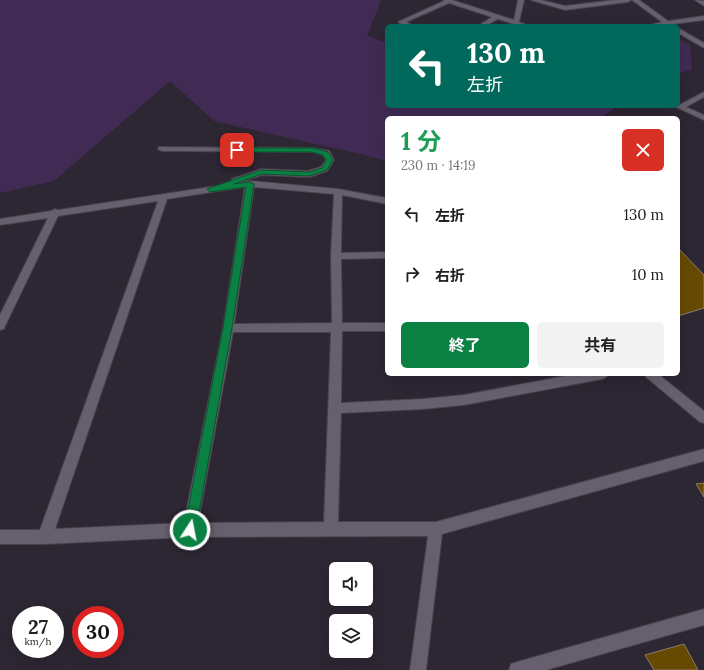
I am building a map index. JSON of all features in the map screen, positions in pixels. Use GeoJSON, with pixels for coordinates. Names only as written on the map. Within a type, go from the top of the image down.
{"type":"FeatureCollection","features":[{"type":"Feature","properties":{"kind":"street"},"geometry":{"type":"LineString","coordinates":[[516,23],[521,0]]}},
{"type":"Feature","properties":{"kind":"street"},"geometry":{"type":"LineString","coordinates":[[534,0],[566,8],[628,0]]}},
{"type":"Feature","properties":{"kind":"street"},"geometry":{"type":"LineString","coordinates":[[635,0],[669,24]]}},
{"type":"Feature","properties":{"kind":"street"},"geometry":{"type":"LineString","coordinates":[[698,0],[704,4]]}},
{"type":"Feature","properties":{"kind":"street"},"geometry":{"type":"LineString","coordinates":[[406,24],[401,22],[447,1],[519,24]]}},
{"type":"Feature","properties":{"kind":"street"},"geometry":{"type":"LineString","coordinates":[[485,24],[497,17]]}},
{"type":"Feature","properties":{"kind":"street"},"geometry":{"type":"LineString","coordinates":[[675,24],[704,18]]}},
{"type":"Feature","properties":{"kind":"street"},"geometry":{"type":"LineString","coordinates":[[680,31],[704,46]]}},
{"type":"Feature","properties":{"kind":"street"},"geometry":{"type":"LineString","coordinates":[[704,94],[680,106],[704,118]]}},
{"type":"Feature","properties":{"kind":"street"},"geometry":{"type":"LineString","coordinates":[[162,149],[312,150],[326,153],[330,160],[324,169],[309,174],[261,172],[210,189]]}},
{"type":"Feature","properties":{"kind":"street"},"geometry":{"type":"LineString","coordinates":[[190,530],[228,328],[250,184]]}},
{"type":"Feature","properties":{"kind":"street"},"geometry":{"type":"LineString","coordinates":[[0,222],[55,212],[250,184],[338,192],[385,201]]}},
{"type":"Feature","properties":{"kind":"street"},"geometry":{"type":"LineString","coordinates":[[331,529],[337,327],[336,256],[338,192]]}},
{"type":"Feature","properties":{"kind":"street"},"geometry":{"type":"LineString","coordinates":[[45,536],[164,196]]}},
{"type":"Feature","properties":{"kind":"street"},"geometry":{"type":"LineString","coordinates":[[0,326],[55,212]]}},
{"type":"Feature","properties":{"kind":"street"},"geometry":{"type":"LineString","coordinates":[[336,256],[385,255]]}},
{"type":"Feature","properties":{"kind":"street"},"geometry":{"type":"LineString","coordinates":[[228,328],[385,327]]}},
{"type":"Feature","properties":{"kind":"street"},"geometry":{"type":"LineString","coordinates":[[334,408],[423,404],[464,400],[591,376]]}},
{"type":"Feature","properties":{"kind":"street"},"geometry":{"type":"LineString","coordinates":[[652,376],[704,418]]}},
{"type":"Feature","properties":{"kind":"street"},"geometry":{"type":"LineString","coordinates":[[0,537],[190,530],[436,529],[704,455]]}},
{"type":"Feature","properties":{"kind":"street"},"geometry":{"type":"LineString","coordinates":[[418,670],[436,529]]}},
{"type":"Feature","properties":{"kind":"street"},"geometry":{"type":"LineString","coordinates":[[517,670],[704,618]]}},
{"type":"Feature","properties":{"kind":"shaded area"},"geometry":{"type":"Polygon","coordinates":[[[0,0],[381,0],[367,36],[385,42],[385,108],[614,108],[604,116],[385,116],[385,160],[214,121],[170,81],[54,181],[0,193],[0,0]]]}},
{"type":"Feature","properties":{"kind":"shaded area"},"geometry":{"type":"Polygon","coordinates":[[[680,40],[690,45],[692,69],[680,73],[680,40]]]}},
{"type":"Feature","properties":{"kind":"building"},"geometry":{"type":"Polygon","coordinates":[[[680,250],[704,275],[704,308],[680,315],[680,250]]]}},
{"type":"Feature","properties":{"kind":"building"},"geometry":{"type":"Polygon","coordinates":[[[704,483],[704,497],[696,484],[704,483]]]}},
{"type":"Feature","properties":{"kind":"building"},"geometry":{"type":"Polygon","coordinates":[[[684,644],[698,670],[654,670],[645,655],[684,644]]]}},
{"type":"Feature","properties":{"kind":"route"},"geometry":{"type":"LineString","coordinates":[[190,530],[228,328],[250,184],[210,189],[261,172],[309,174],[324,169],[330,160],[326,153],[312,150],[237,150]]}}]}
